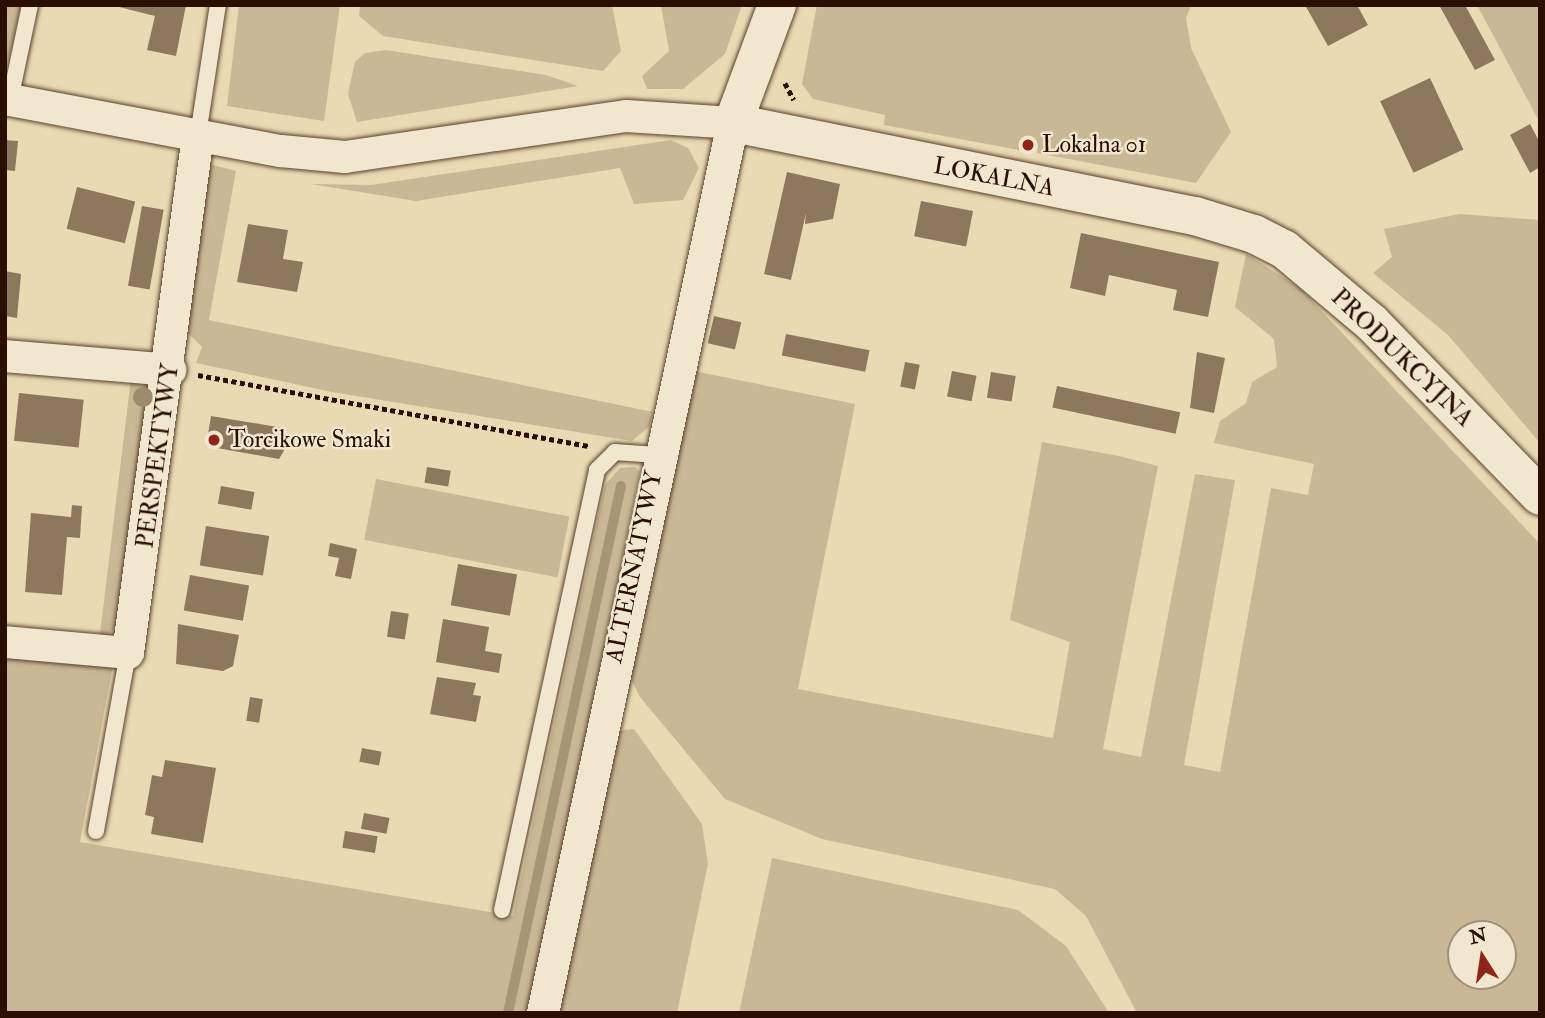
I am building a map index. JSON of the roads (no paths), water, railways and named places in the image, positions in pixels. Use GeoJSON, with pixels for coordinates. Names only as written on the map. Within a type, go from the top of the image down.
{"type":"FeatureCollection","features":[{"type":"Feature","properties":{"kind":"street"},"geometry":{"type":"LineString","coordinates":[[7,99],[198,135],[345,157],[626,116],[733,123],[777,5]]}},
{"type":"Feature","properties":{"kind":"street","name":"LOKALNA"},"geometry":{"type":"LineString","coordinates":[[733,123],[1195,216],[1254,234]]}},
{"type":"Feature","properties":{"kind":"street","name":"ALTERNATYWY"},"geometry":{"type":"LineString","coordinates":[[543,1013],[657,455],[733,123]]}},
{"type":"Feature","properties":{"kind":"street","name":"PERSPEKTYWY"},"geometry":{"type":"LineString","coordinates":[[128,653],[170,370],[198,135]]}},
{"type":"Feature","properties":{"kind":"street","name":"PRODUKCYJNA"},"geometry":{"type":"LineString","coordinates":[[1254,234],[1283,248],[1372,323],[1540,496]]}},
{"type":"Feature","properties":{"kind":"street"},"geometry":{"type":"LineString","coordinates":[[5,356],[170,370]]}},
{"type":"Feature","properties":{"kind":"street"},"geometry":{"type":"LineString","coordinates":[[5,642],[128,653]]}},
{"type":"Feature","properties":{"kind":"lane"},"geometry":{"type":"LineString","coordinates":[[7,99],[30,5]]}},
{"type":"Feature","properties":{"kind":"lane"},"geometry":{"type":"LineString","coordinates":[[198,135],[218,5]]}},
{"type":"Feature","properties":{"kind":"lane"},"geometry":{"type":"LineString","coordinates":[[502,910],[597,470],[606,459],[624,450],[657,455]]}},
{"type":"Feature","properties":{"kind":"lane"},"geometry":{"type":"LineString","coordinates":[[96,831],[128,653]]}},
{"type":"Feature","properties":{"kind":"waterway"},"geometry":{"type":"LineString","coordinates":[[508,1013],[621,486]]}},
{"type":"Feature","properties":{"kind":"place","name":"Lokalna 01"},"geometry":{"type":"Point","coordinates":[1028,145]}},
{"type":"Feature","properties":{"kind":"place","name":"Torcikowe Smaki"},"geometry":{"type":"Point","coordinates":[214,440]}}]}
